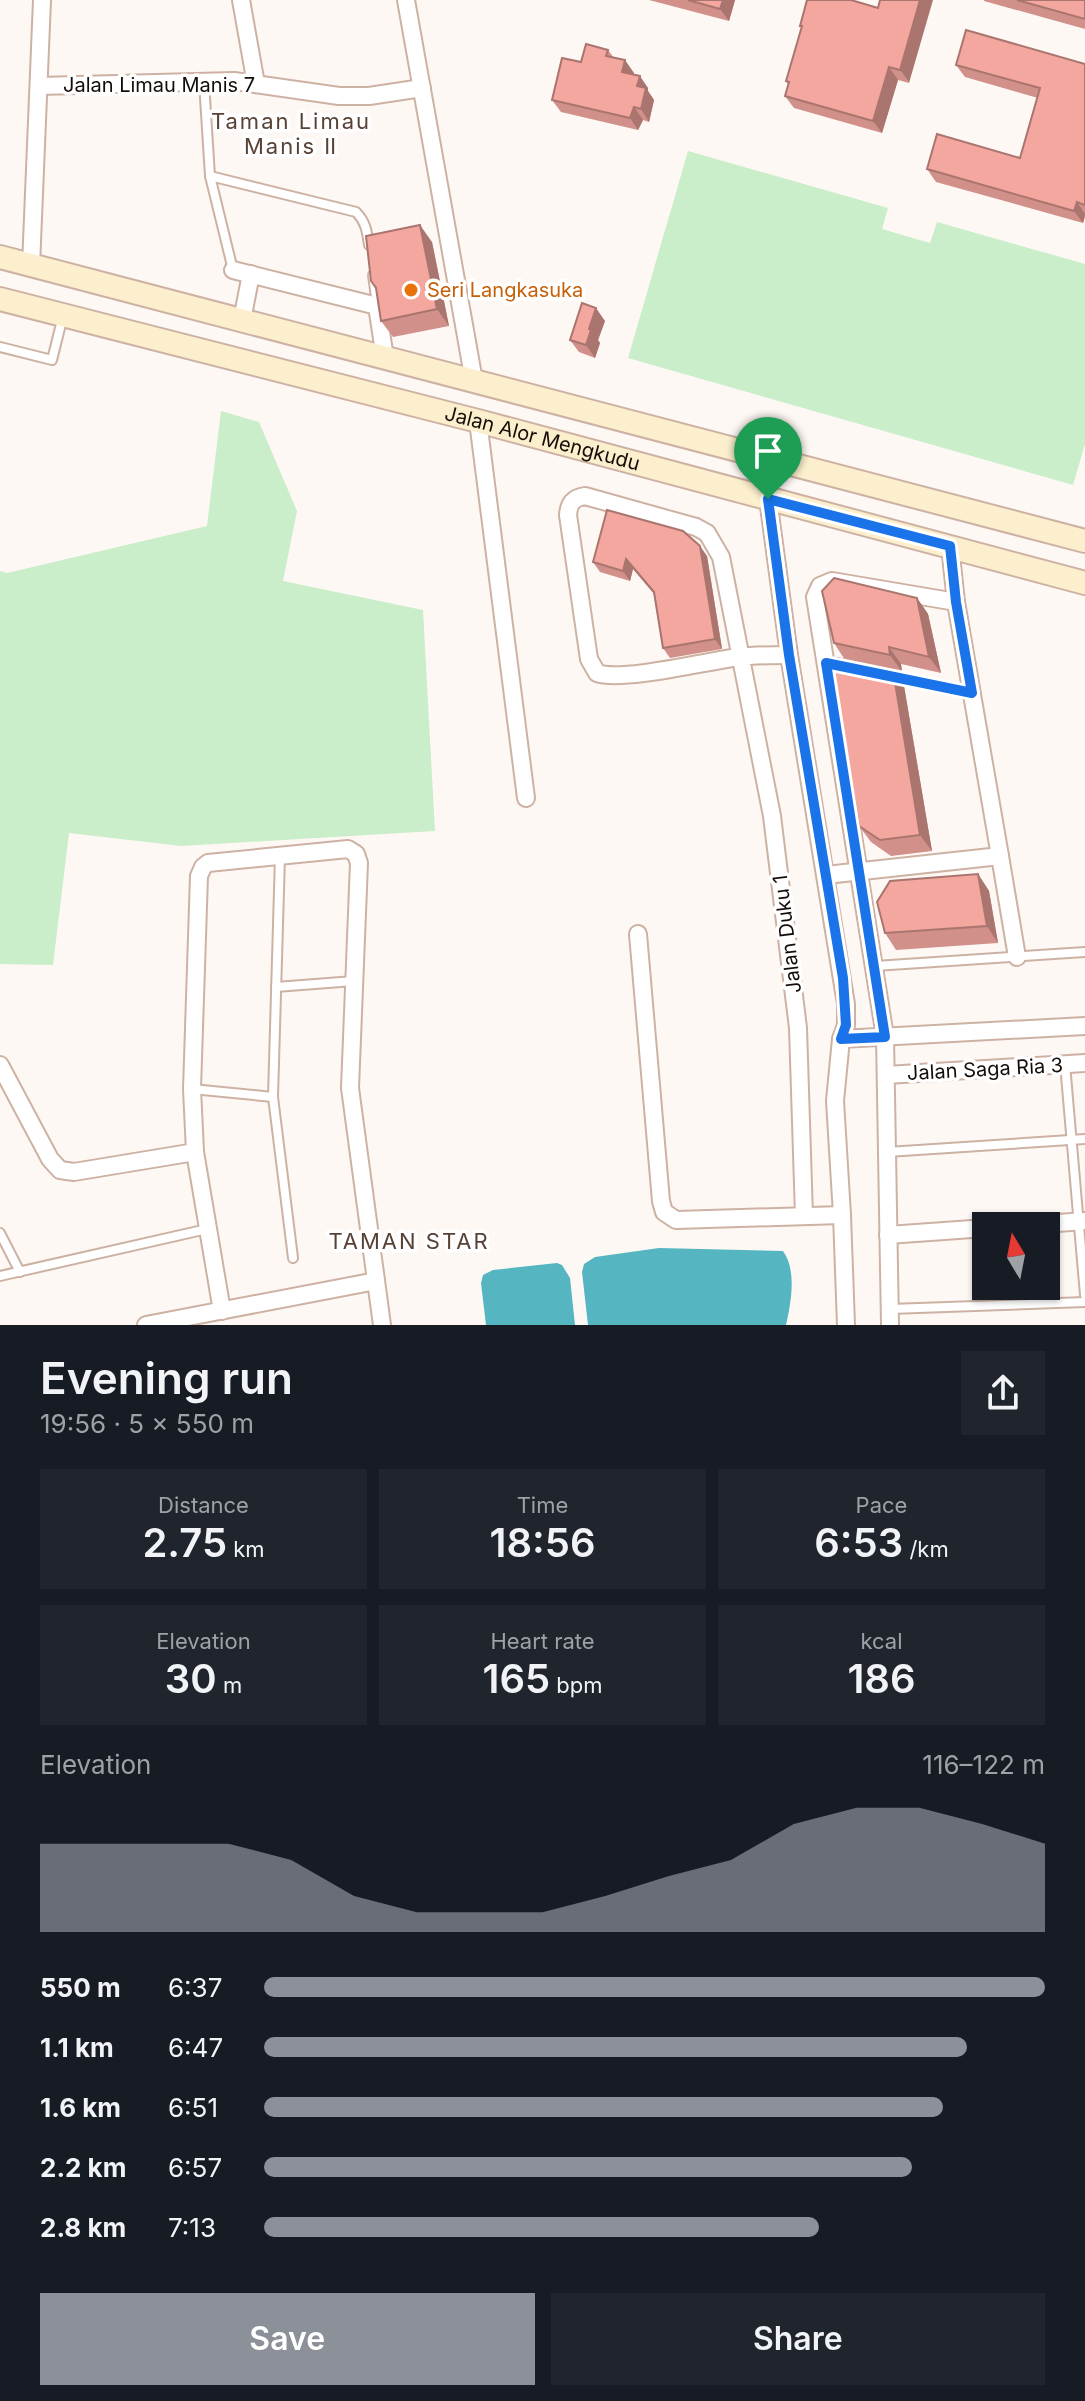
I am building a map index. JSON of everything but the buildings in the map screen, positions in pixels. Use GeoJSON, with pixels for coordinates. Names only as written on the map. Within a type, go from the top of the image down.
{"type":"FeatureCollection","features":[{"type":"Feature","properties":{"kind":"main road","name":"Jalan Alor Mengkudu"},"geometry":{"type":"LineString","coordinates":[[0,257],[1085,541]]}},
{"type":"Feature","properties":{"kind":"main road"},"geometry":{"type":"LineString","coordinates":[[70,316],[58,294],[63,283],[77,277]]}},
{"type":"Feature","properties":{"kind":"main road","name":"Jalan Alor Mengkudu"},"geometry":{"type":"LineString","coordinates":[[0,299],[478,421],[1085,583]]}},
{"type":"Feature","properties":{"kind":"street"},"geometry":{"type":"LineString","coordinates":[[31,266],[42,0]]}},
{"type":"Feature","properties":{"kind":"street"},"geometry":{"type":"LineString","coordinates":[[241,0],[256,84]]}},
{"type":"Feature","properties":{"kind":"street"},"geometry":{"type":"LineString","coordinates":[[406,0],[474,381]]}},
{"type":"Feature","properties":{"kind":"street","name":"Jalan Limau Manis 7"},"geometry":{"type":"LineString","coordinates":[[39,86],[234,81],[339,96],[369,96],[422,88]]}},
{"type":"Feature","properties":{"kind":"street"},"geometry":{"type":"LineString","coordinates":[[233,270],[377,306],[385,358]]}},
{"type":"Feature","properties":{"kind":"street"},"geometry":{"type":"LineString","coordinates":[[242,320],[251,274]]}},
{"type":"Feature","properties":{"kind":"street"},"geometry":{"type":"LineString","coordinates":[[478,421],[526,798]]}},
{"type":"Feature","properties":{"kind":"street"},"geometry":{"type":"LineString","coordinates":[[743,452],[761,472],[768,499],[789,655],[846,1004],[835,1101],[846,1325]]}},
{"type":"Feature","properties":{"kind":"street","name":"Jalan Duku 1"},"geometry":{"type":"LineString","coordinates":[[741,656],[640,673],[604,676],[597,673],[589,659],[568,515],[572,501],[585,496],[696,527],[707,533],[721,557],[741,656],[772,816],[789,941],[798,1028],[804,1216]]}},
{"type":"Feature","properties":{"kind":"street"},"geometry":{"type":"LineString","coordinates":[[950,546],[956,602],[1017,957]]}},
{"type":"Feature","properties":{"kind":"street"},"geometry":{"type":"LineString","coordinates":[[890,1317],[885,1037],[859,871],[834,664],[815,597],[820,586],[832,581],[956,602]]}},
{"type":"Feature","properties":{"kind":"street"},"geometry":{"type":"LineString","coordinates":[[741,656],[789,655]]}},
{"type":"Feature","properties":{"kind":"street"},"geometry":{"type":"LineString","coordinates":[[222,1311],[195,1152],[192,1089],[199,876],[208,863],[348,849],[356,854],[359,863],[350,1088],[382,1325]]}},
{"type":"Feature","properties":{"kind":"street"},"geometry":{"type":"LineString","coordinates":[[826,875],[1000,856]]}},
{"type":"Feature","properties":{"kind":"street"},"geometry":{"type":"LineString","coordinates":[[638,934],[664,1212],[676,1220],[842,1215]]}},
{"type":"Feature","properties":{"kind":"street"},"geometry":{"type":"LineString","coordinates":[[841,1039],[1085,1026]]}},
{"type":"Feature","properties":{"kind":"street","name":"Jalan Saga Ria 3"},"geometry":{"type":"LineString","coordinates":[[886,1075],[1085,1063]]}},
{"type":"Feature","properties":{"kind":"street"},"geometry":{"type":"LineString","coordinates":[[0,1065],[50,1159],[60,1170],[74,1172],[195,1152]]}},
{"type":"Feature","properties":{"kind":"street"},"geometry":{"type":"LineString","coordinates":[[1060,1223],[1082,1222]]}},
{"type":"Feature","properties":{"kind":"street"},"geometry":{"type":"LineString","coordinates":[[888,1235],[972,1229]]}},
{"type":"Feature","properties":{"kind":"street"},"geometry":{"type":"LineString","coordinates":[[146,1325],[176,1322],[376,1281]]}},
{"type":"Feature","properties":{"kind":"lane"},"geometry":{"type":"LineString","coordinates":[[204,82],[210,176],[233,270]]}},
{"type":"Feature","properties":{"kind":"lane"},"geometry":{"type":"LineString","coordinates":[[210,176],[356,212],[367,229],[377,306]]}},
{"type":"Feature","properties":{"kind":"lane"},"geometry":{"type":"LineString","coordinates":[[0,347],[52,360],[70,316]]}},
{"type":"Feature","properties":{"kind":"lane"},"geometry":{"type":"LineString","coordinates":[[885,675],[972,693]]}},
{"type":"Feature","properties":{"kind":"lane"},"geometry":{"type":"LineString","coordinates":[[280,855],[273,1097],[293,1258]]}},
{"type":"Feature","properties":{"kind":"lane"},"geometry":{"type":"LineString","coordinates":[[875,966],[1085,952]]}},
{"type":"Feature","properties":{"kind":"lane"},"geometry":{"type":"LineString","coordinates":[[276,987],[355,981]]}},
{"type":"Feature","properties":{"kind":"lane"},"geometry":{"type":"LineString","coordinates":[[1065,1064],[1082,1222],[1085,1295]]}},
{"type":"Feature","properties":{"kind":"lane"},"geometry":{"type":"LineString","coordinates":[[192,1089],[273,1097]]}},
{"type":"Feature","properties":{"kind":"lane"},"geometry":{"type":"LineString","coordinates":[[887,1152],[1085,1139]]}},
{"type":"Feature","properties":{"kind":"lane"},"geometry":{"type":"LineString","coordinates":[[0,1276],[207,1229]]}},
{"type":"Feature","properties":{"kind":"lane"},"geometry":{"type":"LineString","coordinates":[[0,1233],[20,1272]]}},
{"type":"Feature","properties":{"kind":"lane"},"geometry":{"type":"LineString","coordinates":[[890,1317],[1085,1302]]}},
{"type":"Feature","properties":{"kind":"green space"},"geometry":{"type":"Polygon","coordinates":[[[688,151],[888,208],[882,229],[930,243],[937,222],[1085,264],[1085,444],[1073,485],[628,358],[688,151]]]}},
{"type":"Feature","properties":{"kind":"green space"},"geometry":{"type":"Polygon","coordinates":[[[221,411],[259,422],[297,511],[283,581],[423,610],[435,831],[181,846],[69,833],[53,965],[0,964],[0,571],[7,573],[207,526],[221,411]]]}},
{"type":"Feature","properties":{"kind":"water"},"geometry":{"type":"Polygon","coordinates":[[[659,1248],[783,1251],[791,1277],[786,1325],[588,1325],[582,1272],[584,1264],[595,1257],[659,1248]]]}},
{"type":"Feature","properties":{"kind":"water"},"geometry":{"type":"Polygon","coordinates":[[[562,1265],[570,1278],[575,1325],[486,1325],[481,1283],[483,1275],[493,1270],[562,1265]]]}},
{"type":"Feature","properties":{"kind":"place","name":"Seri Langkasuka"},"geometry":{"type":"Point","coordinates":[411,290]}},
{"type":"Feature","properties":{"kind":"district","name":"Taman Limau Manis Ⅱ"},"geometry":{"type":"Point","coordinates":[291,134]}},
{"type":"Feature","properties":{"kind":"district","name":"TAMAN STAR"},"geometry":{"type":"Point","coordinates":[409,1241]}},
{"type":"Feature","properties":{"kind":"route"},"geometry":{"type":"LineString","coordinates":[[768,499],[950,546],[972,693],[826,663],[885,1037],[841,1039],[846,1025],[843,978],[789,655],[768,499]]}}]}
